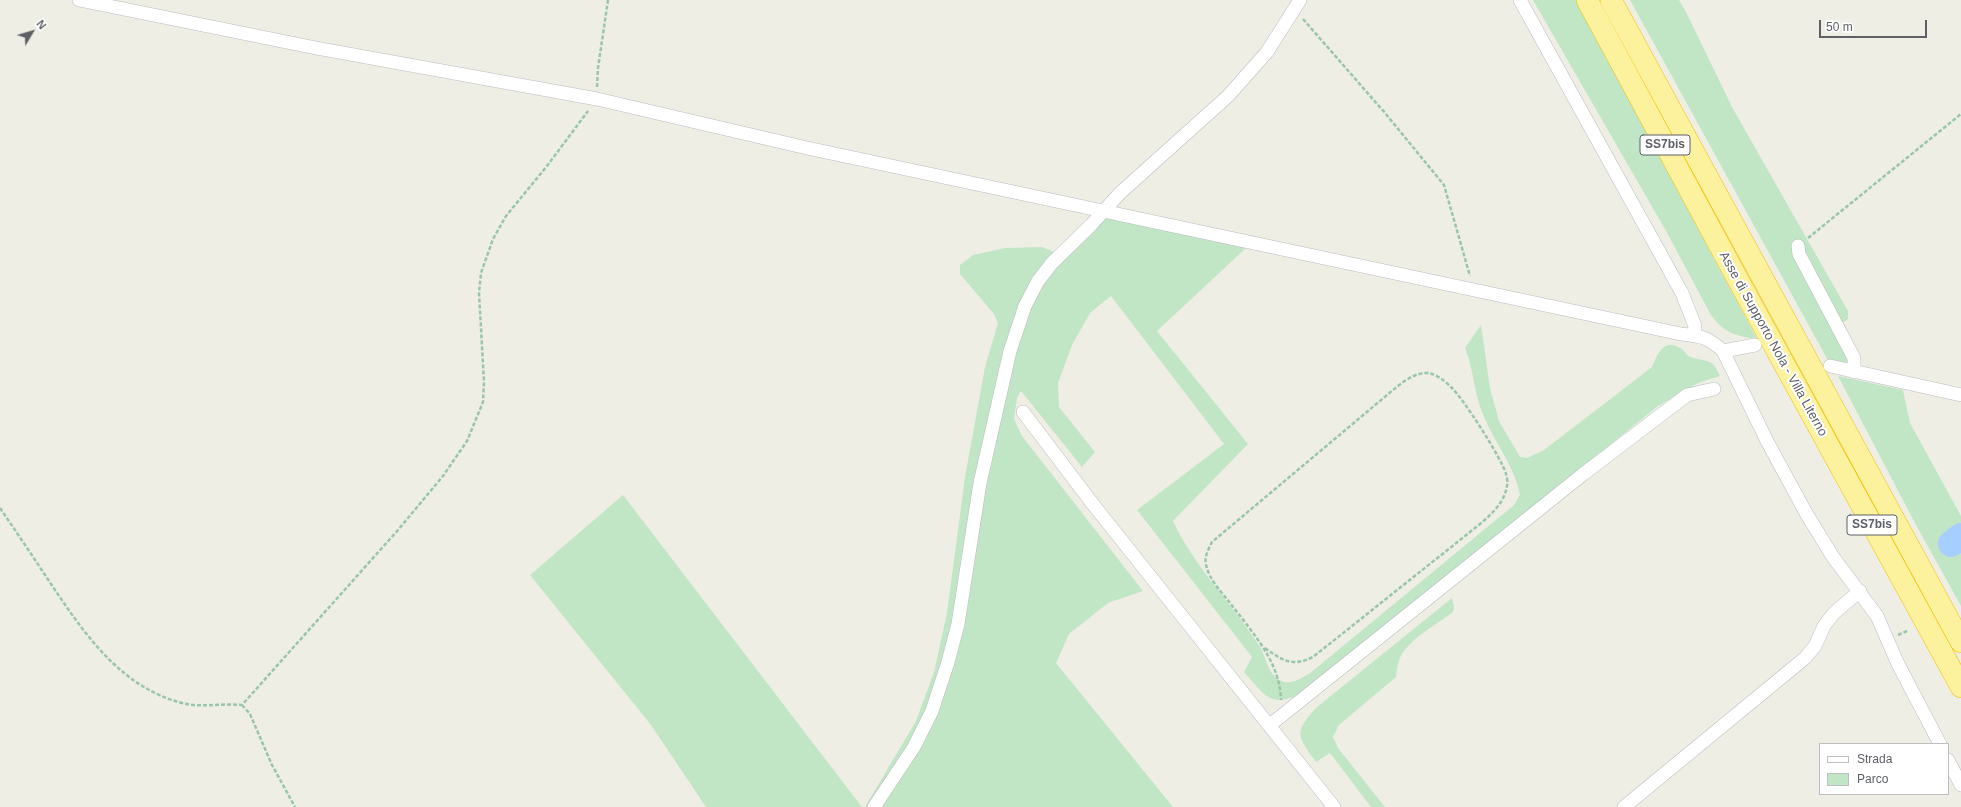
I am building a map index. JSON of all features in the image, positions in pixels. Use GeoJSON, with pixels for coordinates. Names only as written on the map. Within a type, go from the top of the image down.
{"type":"FeatureCollection","features":[{"type":"Feature","properties":{"kind":"highway","name":"Asse di Supporto Nola - Villa Literno"},"geometry":{"type":"LineString","coordinates":[[1588,0],[1743,290],[1961,687]]}},
{"type":"Feature","properties":{"kind":"highway","name":"Asse di Supporto Nola - Villa Literno"},"geometry":{"type":"LineString","coordinates":[[1611,0],[1961,642]]}},
{"type":"Feature","properties":{"kind":"street"},"geometry":{"type":"LineString","coordinates":[[78,0],[316,48],[597,99],[807,148],[1712,340],[1723,351],[1767,441],[1806,513],[1833,557],[1860,591],[1877,616],[1898,664],[1939,743]]}},
{"type":"Feature","properties":{"kind":"street"},"geometry":{"type":"LineString","coordinates":[[1520,0],[1682,293],[1695,326],[1694,335]]}},
{"type":"Feature","properties":{"kind":"street"},"geometry":{"type":"LineString","coordinates":[[874,807],[914,747],[929,718],[948,662],[958,624],[980,483],[1010,351],[1025,306],[1038,281],[1052,263],[1091,225],[1102,211],[1120,193],[1228,96],[1267,52],[1296,5]]}},
{"type":"Feature","properties":{"kind":"street"},"geometry":{"type":"LineString","coordinates":[[1798,246],[1799,254],[1854,358],[1854,372]]}},
{"type":"Feature","properties":{"kind":"street"},"geometry":{"type":"LineString","coordinates":[[1723,351],[1755,345]]}},
{"type":"Feature","properties":{"kind":"street"},"geometry":{"type":"LineString","coordinates":[[1830,366],[1961,394]]}},
{"type":"Feature","properties":{"kind":"street"},"geometry":{"type":"LineString","coordinates":[[1270,725],[1582,475],[1687,395],[1714,389]]}},
{"type":"Feature","properties":{"kind":"street"},"geometry":{"type":"LineString","coordinates":[[1023,412],[1092,503],[1334,807]]}},
{"type":"Feature","properties":{"kind":"street"},"geometry":{"type":"LineString","coordinates":[[1624,807],[1805,658],[1815,646],[1824,626],[1834,613],[1860,591]]}},
{"type":"Feature","properties":{"kind":"street"},"geometry":{"type":"LineString","coordinates":[[1949,762],[1961,785]]}},
{"type":"Feature","properties":{"kind":"path"},"geometry":{"type":"LineString","coordinates":[[242,705],[398,530],[443,476],[467,441],[482,402],[484,382],[479,293],[482,273],[493,239],[506,216],[547,166],[597,99],[598,68],[608,0]]}},
{"type":"Feature","properties":{"kind":"path"},"geometry":{"type":"LineString","coordinates":[[1296,5],[1315,32],[1385,113],[1444,185],[1473,290]]}},
{"type":"Feature","properties":{"kind":"path"},"geometry":{"type":"LineString","coordinates":[[1798,246],[1961,114]]}},
{"type":"Feature","properties":{"kind":"path"},"geometry":{"type":"LineString","coordinates":[[1265,648],[1280,659],[1291,662],[1302,662],[1313,657],[1470,532],[1493,512],[1502,499],[1507,485],[1506,474],[1499,459],[1464,403],[1451,387],[1440,378],[1425,373],[1408,378],[1212,542],[1206,554],[1206,568],[1218,588],[1265,648],[1278,676],[1280,688],[1280,717]]}},
{"type":"Feature","properties":{"kind":"path"},"geometry":{"type":"LineString","coordinates":[[0,508],[81,629],[102,654],[124,674],[152,691],[182,703],[242,705],[250,714],[272,765],[295,807]]}},
{"type":"Feature","properties":{"kind":"green space"},"geometry":{"type":"Polygon","coordinates":[[[1533,0],[1576,0],[1757,339],[1731,333],[1721,326],[1711,315],[1666,231],[1533,0]]]}},
{"type":"Feature","properties":{"kind":"green space"},"geometry":{"type":"Polygon","coordinates":[[[1630,0],[1679,0],[1732,107],[1848,311],[1848,319],[1835,328],[1848,362],[1830,364],[1630,0]]]}},
{"type":"Feature","properties":{"kind":"green space"},"geometry":{"type":"Polygon","coordinates":[[[1091,216],[1115,218],[1246,248],[1157,331],[1248,444],[1173,521],[1182,538],[1203,570],[1260,647],[1269,669],[1278,679],[1282,681],[1290,682],[1298,680],[1309,674],[1514,505],[1520,495],[1514,475],[1488,427],[1481,409],[1465,348],[1481,325],[1490,388],[1499,421],[1520,457],[1527,458],[1544,450],[1652,367],[1657,356],[1667,345],[1676,346],[1682,349],[1687,355],[1712,363],[1720,376],[1698,383],[1658,406],[1306,691],[1285,699],[1277,700],[1264,694],[1244,672],[1252,657],[1137,510],[1224,444],[1111,296],[1090,313],[1072,345],[1058,383],[1059,407],[1095,452],[1082,467],[1021,391],[1017,398],[1014,419],[1022,436],[1143,591],[1108,603],[1069,634],[1056,663],[1173,807],[865,807],[916,721],[934,672],[947,613],[965,477],[985,367],[998,323],[994,314],[960,274],[960,265],[973,255],[1005,248],[1042,247],[1054,252],[1091,216]]]}},
{"type":"Feature","properties":{"kind":"green space"},"geometry":{"type":"Polygon","coordinates":[[[1838,376],[1903,390],[1910,423],[1961,516],[1961,606],[1916,525],[1838,376]]]}},
{"type":"Feature","properties":{"kind":"green space"},"geometry":{"type":"Polygon","coordinates":[[[623,495],[862,807],[706,807],[651,725],[530,575],[623,495]]]}},
{"type":"Feature","properties":{"kind":"green space"},"geometry":{"type":"Polygon","coordinates":[[[1452,598],[1454,607],[1453,612],[1409,645],[1400,657],[1396,677],[1339,725],[1333,737],[1338,748],[1385,807],[1371,807],[1330,753],[1316,762],[1302,740],[1300,734],[1301,729],[1317,707],[1452,598]]]}},
{"type":"Feature","properties":{"kind":"waterway"},"geometry":{"type":"LineString","coordinates":[[1951,544],[1961,536]]}}]}
